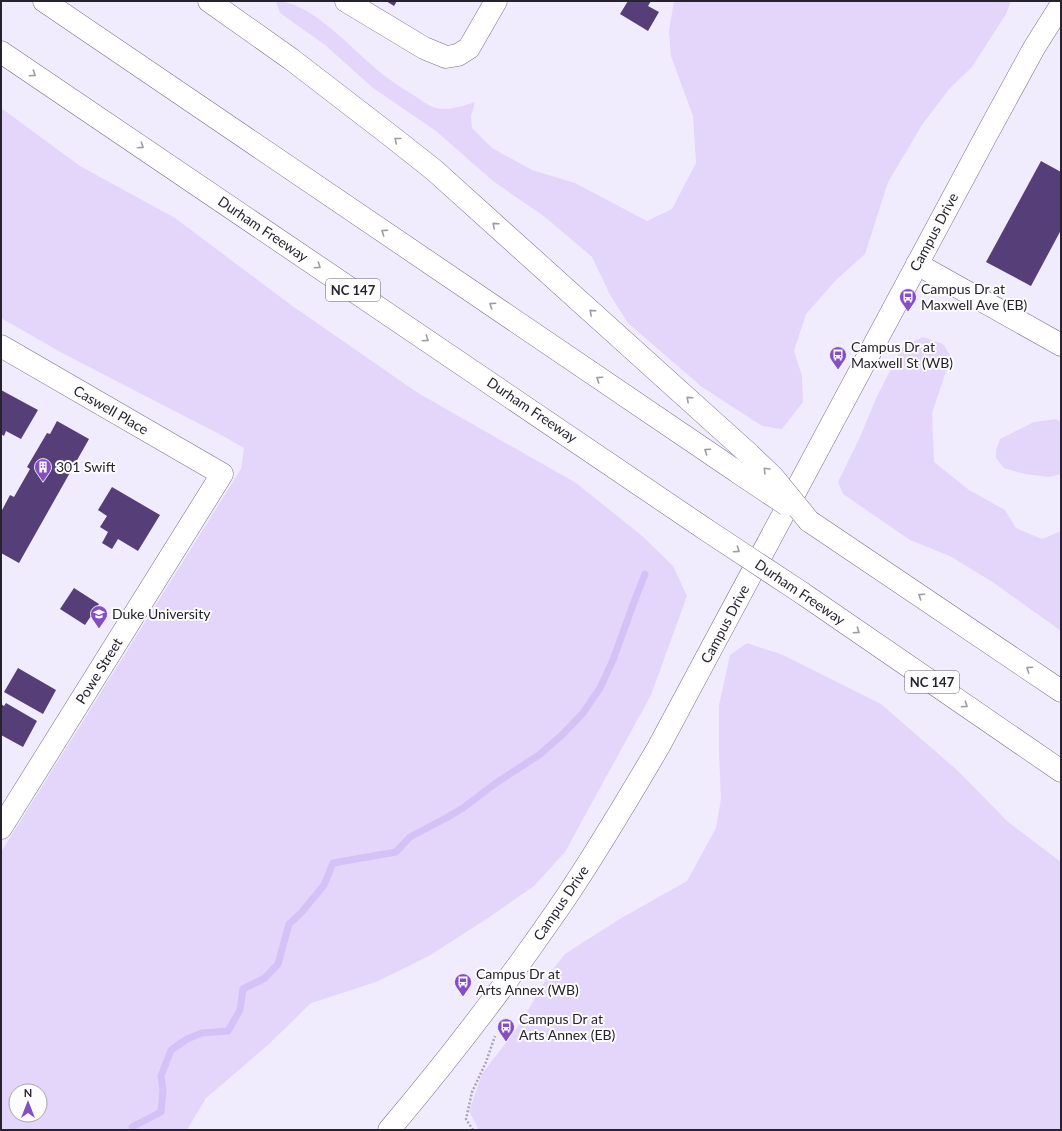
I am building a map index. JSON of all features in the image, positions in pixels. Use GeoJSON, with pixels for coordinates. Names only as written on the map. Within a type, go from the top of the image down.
{"type":"FeatureCollection","features":[{"type":"Feature","properties":{"kind":"main road"},"geometry":{"type":"LineString","coordinates":[[44,1],[1061,691]]}},
{"type":"Feature","properties":{"kind":"main road"},"geometry":{"type":"LineString","coordinates":[[209,1],[291,59],[434,170],[749,454],[773,477],[809,521]]}},
{"type":"Feature","properties":{"kind":"main road"},"geometry":{"type":"LineString","coordinates":[[346,1],[424,48],[435,54],[446,57],[458,55],[469,48],[496,1]]}},
{"type":"Feature","properties":{"kind":"main road","name":"Campus Drive"},"geometry":{"type":"LineString","coordinates":[[390,1130],[484,1013],[558,909],[612,827],[662,741],[1005,101],[1034,48],[1061,5]]}},
{"type":"Feature","properties":{"kind":"main road","name":"Durham Freeway"},"geometry":{"type":"LineString","coordinates":[[1,52],[802,593],[1061,771]]}},
{"type":"Feature","properties":{"kind":"main road"},"geometry":{"type":"LineString","coordinates":[[917,264],[1061,345]]}},
{"type":"Feature","properties":{"kind":"main road","name":"Caswell Place"},"geometry":{"type":"LineString","coordinates":[[1,346],[222,474]]}},
{"type":"Feature","properties":{"kind":"main road","name":"Powe Street"},"geometry":{"type":"LineString","coordinates":[[1,828],[222,474]]}},
{"type":"Feature","properties":{"kind":"path"},"geometry":{"type":"LineString","coordinates":[[473,1130],[466,1119],[472,1092],[486,1062],[496,1032]]}},
{"type":"Feature","properties":{"kind":"shaded area"},"geometry":{"type":"Polygon","coordinates":[[[276,1],[289,3],[302,8],[315,16],[340,36],[383,75],[429,105],[449,109],[475,102],[471,116],[472,128],[492,148],[532,170],[575,183],[647,221],[672,209],[696,163],[693,116],[671,56],[669,31],[674,1],[1011,1],[1006,14],[972,67],[950,88],[922,125],[888,182],[865,254],[836,280],[806,314],[794,351],[802,376],[803,402],[782,429],[762,426],[702,387],[628,323],[610,295],[592,257],[545,217],[493,181],[436,131],[373,88],[325,45],[280,13],[276,1]]]}},
{"type":"Feature","properties":{"kind":"shaded area"},"geometry":{"type":"Polygon","coordinates":[[[1,108],[80,166],[175,218],[291,305],[418,393],[576,483],[641,535],[673,566],[687,596],[651,695],[565,852],[534,886],[429,956],[376,982],[311,1003],[269,1044],[206,1098],[187,1130],[1,1130],[1,852],[241,469],[244,448],[64,354],[1,318],[1,108]]]}},
{"type":"Feature","properties":{"kind":"shaded area"},"geometry":{"type":"Polygon","coordinates":[[[923,337],[943,344],[951,357],[932,413],[934,462],[969,490],[1005,510],[1016,528],[1042,539],[1061,531],[1061,631],[994,583],[950,556],[910,540],[843,494],[838,482],[860,437],[877,396],[903,346],[923,337]]]}},
{"type":"Feature","properties":{"kind":"shaded area"},"geometry":{"type":"Polygon","coordinates":[[[1056,419],[1061,422],[1061,474],[1049,477],[1025,474],[1004,468],[996,458],[996,450],[1000,439],[1034,422],[1056,419]]]}},
{"type":"Feature","properties":{"kind":"shaded area"},"geometry":{"type":"Polygon","coordinates":[[[747,643],[783,655],[881,704],[958,771],[1008,822],[1061,862],[1061,1130],[479,1130],[469,1111],[482,1074],[520,1024],[549,974],[565,954],[618,920],[687,881],[716,828],[721,799],[719,705],[730,655],[747,643]]]}},
{"type":"Feature","properties":{"kind":"building"},"geometry":{"type":"Polygon","coordinates":[[[386,1],[397,1],[394,6],[386,1]]]}},
{"type":"Feature","properties":{"kind":"building"},"geometry":{"type":"Polygon","coordinates":[[[628,1],[651,1],[648,6],[659,12],[648,31],[620,14],[628,1]]]}},
{"type":"Feature","properties":{"kind":"building"},"geometry":{"type":"Polygon","coordinates":[[[1041,161],[1061,172],[1061,230],[1031,286],[986,262],[1041,161]]]}},
{"type":"Feature","properties":{"kind":"building"},"geometry":{"type":"Polygon","coordinates":[[[1,390],[38,410],[21,439],[6,431],[4,436],[1,434],[1,390]]]}},
{"type":"Feature","properties":{"kind":"building","name":"301 Swift"},"geometry":{"type":"Polygon","coordinates":[[[57,421],[89,439],[19,563],[1,553],[1,512],[10,495],[14,497],[30,469],[27,467],[47,433],[50,434],[57,421]]]}},
{"type":"Feature","properties":{"kind":"building"},"geometry":{"type":"Polygon","coordinates":[[[112,487],[160,515],[138,551],[118,539],[112,549],[102,543],[108,532],[100,527],[107,516],[98,510],[112,487]]]}},
{"type":"Feature","properties":{"kind":"building"},"geometry":{"type":"Polygon","coordinates":[[[74,588],[99,604],[85,625],[60,609],[74,588]]]}},
{"type":"Feature","properties":{"kind":"building"},"geometry":{"type":"Polygon","coordinates":[[[18,668],[56,690],[43,714],[4,692],[18,668]]]}},
{"type":"Feature","properties":{"kind":"building"},"geometry":{"type":"Polygon","coordinates":[[[6,703],[37,721],[23,747],[1,735],[1,704],[4,706],[6,703]]]}},
{"type":"Feature","properties":{"kind":"waterway"},"geometry":{"type":"LineString","coordinates":[[133,1130],[132,1127],[161,1112],[163,1090],[161,1076],[171,1050],[187,1039],[202,1033],[228,1031],[240,1010],[243,989],[265,978],[278,964],[289,924],[301,913],[324,885],[333,863],[396,852],[410,837],[463,808],[496,783],[539,755],[562,735],[583,713],[600,688],[613,660],[645,574]]}},
{"type":"Feature","properties":{"kind":"place","name":"Campus Dr at Maxwell Ave (EB)"},"geometry":{"type":"Point","coordinates":[908,312]}},
{"type":"Feature","properties":{"kind":"place","name":"Campus Dr at Maxwell St (WB)"},"geometry":{"type":"Point","coordinates":[838,370]}},
{"type":"Feature","properties":{"kind":"place","name":"301 Swift"},"geometry":{"type":"Point","coordinates":[43,482]}},
{"type":"Feature","properties":{"kind":"place","name":"Duke University"},"geometry":{"type":"Point","coordinates":[99,629]}},
{"type":"Feature","properties":{"kind":"place","name":"Campus Dr at Arts Annex (WB)"},"geometry":{"type":"Point","coordinates":[463,997]}},
{"type":"Feature","properties":{"kind":"place","name":"Campus Dr at Arts Annex (EB)"},"geometry":{"type":"Point","coordinates":[506,1042]}}]}
